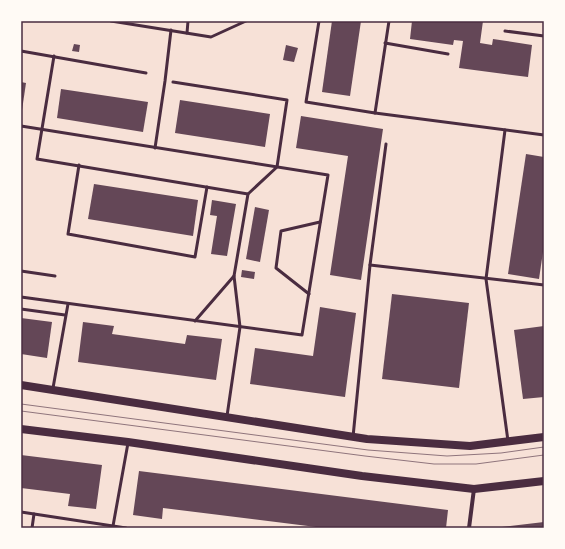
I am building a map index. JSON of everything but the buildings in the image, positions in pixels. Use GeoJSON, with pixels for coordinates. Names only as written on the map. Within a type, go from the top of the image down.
{"type":"FeatureCollection","features":[{"type":"Feature","properties":{"kind":"main road"},"geometry":{"type":"LineString","coordinates":[[21,385],[367,439],[470,446],[544,437]]}},
{"type":"Feature","properties":{"kind":"main road"},"geometry":{"type":"LineString","coordinates":[[21,429],[128,442],[362,476],[474,489],[544,481]]}},
{"type":"Feature","properties":{"kind":"street"},"geometry":{"type":"LineString","coordinates":[[469,528],[474,489]]}},
{"type":"Feature","properties":{"kind":"lane"},"geometry":{"type":"LineString","coordinates":[[111,21],[211,37],[246,21]]}},
{"type":"Feature","properties":{"kind":"lane"},"geometry":{"type":"LineString","coordinates":[[187,33],[188,21]]}},
{"type":"Feature","properties":{"kind":"lane"},"geometry":{"type":"LineString","coordinates":[[319,21],[306,102],[375,113],[544,135]]}},
{"type":"Feature","properties":{"kind":"lane"},"geometry":{"type":"LineString","coordinates":[[375,113],[389,21]]}},
{"type":"Feature","properties":{"kind":"lane"},"geometry":{"type":"LineString","coordinates":[[155,148],[171,30]]}},
{"type":"Feature","properties":{"kind":"lane"},"geometry":{"type":"LineString","coordinates":[[505,31],[544,36]]}},
{"type":"Feature","properties":{"kind":"lane"},"geometry":{"type":"LineString","coordinates":[[386,44],[448,54]]}},
{"type":"Feature","properties":{"kind":"lane"},"geometry":{"type":"LineString","coordinates":[[21,51],[146,73]]}},
{"type":"Feature","properties":{"kind":"lane"},"geometry":{"type":"LineString","coordinates":[[54,56],[38,159],[248,194]]}},
{"type":"Feature","properties":{"kind":"lane"},"geometry":{"type":"LineString","coordinates":[[173,82],[287,100],[277,167],[248,194],[234,276],[240,327],[227,417]]}},
{"type":"Feature","properties":{"kind":"lane"},"geometry":{"type":"LineString","coordinates":[[21,126],[328,175],[302,335],[21,297]]}},
{"type":"Feature","properties":{"kind":"lane"},"geometry":{"type":"LineString","coordinates":[[505,130],[486,279],[508,442]]}},
{"type":"Feature","properties":{"kind":"lane"},"geometry":{"type":"LineString","coordinates":[[353,437],[370,265],[386,144]]}},
{"type":"Feature","properties":{"kind":"lane"},"geometry":{"type":"LineString","coordinates":[[80,166],[68,234],[195,257],[207,187]]}},
{"type":"Feature","properties":{"kind":"lane"},"geometry":{"type":"LineString","coordinates":[[309,294],[276,268],[281,231],[320,222]]}},
{"type":"Feature","properties":{"kind":"lane"},"geometry":{"type":"LineString","coordinates":[[370,265],[544,286]]}},
{"type":"Feature","properties":{"kind":"lane"},"geometry":{"type":"LineString","coordinates":[[21,271],[56,276]]}},
{"type":"Feature","properties":{"kind":"lane"},"geometry":{"type":"LineString","coordinates":[[195,321],[234,276]]}},
{"type":"Feature","properties":{"kind":"lane"},"geometry":{"type":"LineString","coordinates":[[53,389],[68,304]]}},
{"type":"Feature","properties":{"kind":"lane"},"geometry":{"type":"LineString","coordinates":[[21,309],[66,315]]}},
{"type":"Feature","properties":{"kind":"lane"},"geometry":{"type":"LineString","coordinates":[[113,526],[128,442]]}},
{"type":"Feature","properties":{"kind":"lane"},"geometry":{"type":"LineString","coordinates":[[21,512],[126,528]]}},
{"type":"Feature","properties":{"kind":"lane"},"geometry":{"type":"LineString","coordinates":[[32,528],[34,514]]}},
{"type":"Feature","properties":{"kind":"tram line"},"geometry":{"type":"LineString","coordinates":[[21,404],[368,450],[447,456],[501,453],[544,447]]}},
{"type":"Feature","properties":{"kind":"tram line"},"geometry":{"type":"LineString","coordinates":[[21,411],[434,464],[476,464],[544,455]]}}]}
